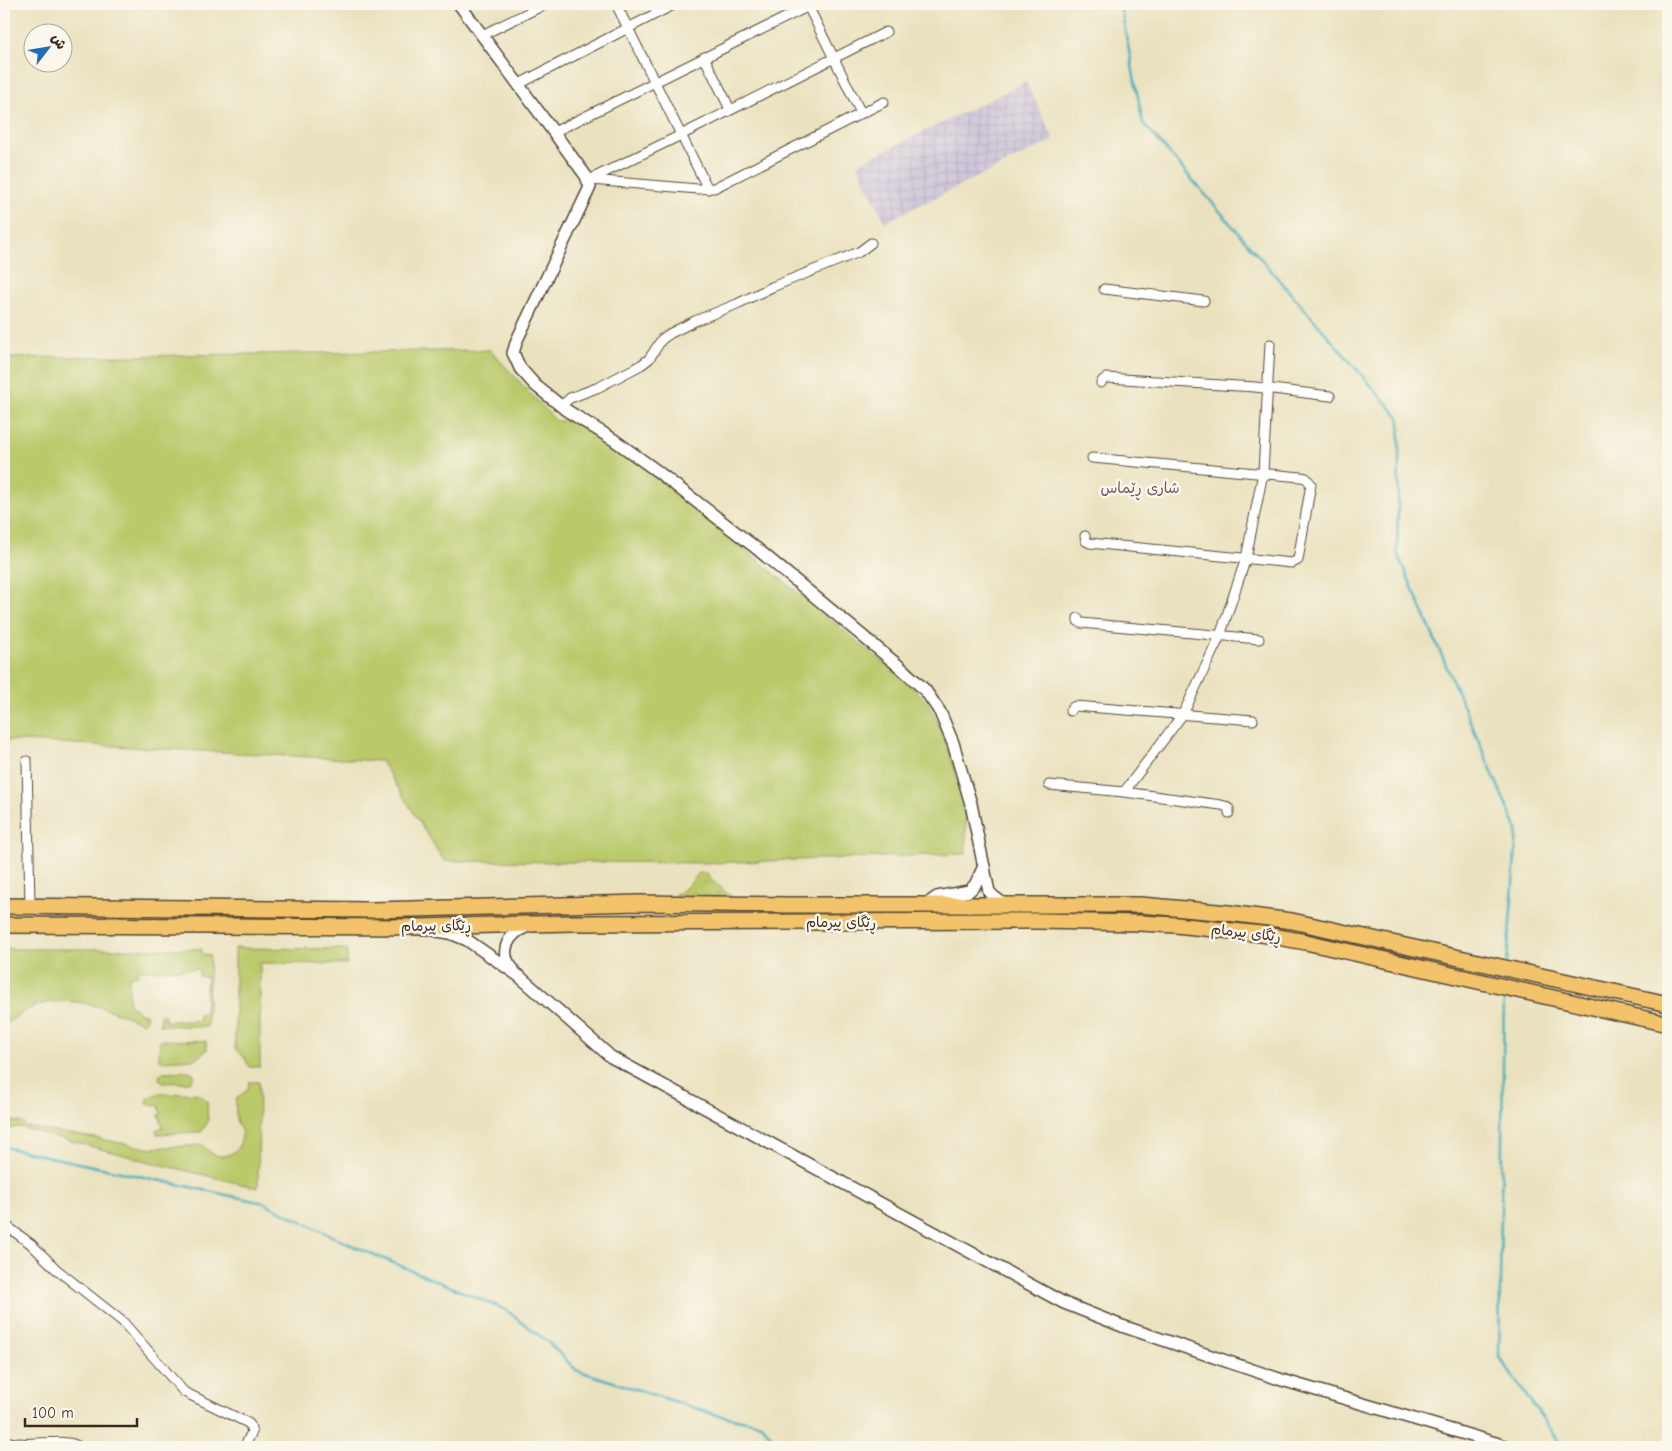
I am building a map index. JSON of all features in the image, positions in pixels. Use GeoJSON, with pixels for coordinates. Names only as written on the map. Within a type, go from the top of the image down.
{"type":"FeatureCollection","features":[{"type":"Feature","properties":{"kind":"highway","name":"ڕێگای پیرمام"},"geometry":{"type":"LineString","coordinates":[[4,906],[373,910],[454,906],[683,904],[786,906],[926,904],[1141,905],[1292,921],[1668,1004]]}},
{"type":"Feature","properties":{"kind":"highway"},"geometry":{"type":"LineString","coordinates":[[683,904],[689,923]]}},
{"type":"Feature","properties":{"kind":"highway"},"geometry":{"type":"LineString","coordinates":[[271,909],[271,927]]}},
{"type":"Feature","properties":{"kind":"highway","name":"ڕێگای پیرمام"},"geometry":{"type":"LineString","coordinates":[[4,925],[418,927],[537,924],[1038,921],[1140,923],[1261,934],[1448,973],[1668,1024]]}},
{"type":"Feature","properties":{"kind":"street"},"geometry":{"type":"LineString","coordinates":[[459,4],[589,180],[590,187],[587,195],[517,340],[513,353],[524,373],[535,385],[561,406],[657,470],[756,548],[900,667],[925,690],[940,712],[953,743],[971,804],[989,892],[1005,905]]}},
{"type":"Feature","properties":{"kind":"street"},"geometry":{"type":"LineString","coordinates":[[482,35],[546,4]]}},
{"type":"Feature","properties":{"kind":"street"},"geometry":{"type":"LineString","coordinates":[[616,4],[708,189]]}},
{"type":"Feature","properties":{"kind":"street"},"geometry":{"type":"LineString","coordinates":[[519,84],[675,4]]}},
{"type":"Feature","properties":{"kind":"street"},"geometry":{"type":"LineString","coordinates":[[554,132],[809,4],[861,113]]}},
{"type":"Feature","properties":{"kind":"street"},"geometry":{"type":"LineString","coordinates":[[589,180],[886,32]]}},
{"type":"Feature","properties":{"kind":"street"},"geometry":{"type":"LineString","coordinates":[[704,57],[730,109]]}},
{"type":"Feature","properties":{"kind":"street"},"geometry":{"type":"LineString","coordinates":[[589,180],[708,189],[884,102]]}},
{"type":"Feature","properties":{"kind":"street"},"geometry":{"type":"LineString","coordinates":[[561,406],[570,398],[599,387],[641,365],[649,359],[662,339],[670,333],[695,320],[859,252],[871,243]]}},
{"type":"Feature","properties":{"kind":"street"},"geometry":{"type":"LineString","coordinates":[[1104,290],[1204,300]]}},
{"type":"Feature","properties":{"kind":"street"},"geometry":{"type":"LineString","coordinates":[[1124,792],[1183,714],[1220,636],[1246,558],[1263,473],[1270,344]]}},
{"type":"Feature","properties":{"kind":"street"},"geometry":{"type":"LineString","coordinates":[[1102,383],[1106,378],[1268,389],[1330,396]]}},
{"type":"Feature","properties":{"kind":"street"},"geometry":{"type":"LineString","coordinates":[[1084,536],[1086,541],[1090,543],[1292,563],[1298,560],[1311,484],[1306,478],[1092,458]]}},
{"type":"Feature","properties":{"kind":"street"},"geometry":{"type":"LineString","coordinates":[[1078,618],[1078,621],[1081,623],[1259,639]]}},
{"type":"Feature","properties":{"kind":"street"},"geometry":{"type":"LineString","coordinates":[[1070,712],[1075,706],[1254,720]]}},
{"type":"Feature","properties":{"kind":"street"},"geometry":{"type":"LineString","coordinates":[[27,761],[30,906]]}},
{"type":"Feature","properties":{"kind":"street"},"geometry":{"type":"LineString","coordinates":[[1049,785],[1124,792],[1222,805],[1229,809],[1229,813]]}},
{"type":"Feature","properties":{"kind":"street"},"geometry":{"type":"LineString","coordinates":[[926,904],[937,897],[969,891],[975,885],[984,866]]}},
{"type":"Feature","properties":{"kind":"street"},"geometry":{"type":"LineString","coordinates":[[537,924],[521,928],[509,940],[506,958],[510,966],[611,1058],[1064,1303],[1122,1326],[1282,1380],[1509,1447]]}},
{"type":"Feature","properties":{"kind":"street"},"geometry":{"type":"LineString","coordinates":[[418,927],[450,933],[467,940],[519,976]]}},
{"type":"Feature","properties":{"kind":"street"},"geometry":{"type":"LineString","coordinates":[[4,1224],[31,1244],[56,1269],[123,1322],[184,1392],[248,1423],[252,1432],[244,1447]]}},
{"type":"Feature","properties":{"kind":"street"},"geometry":{"type":"LineString","coordinates":[[4,1440],[30,1444],[60,1443],[79,1447]]}},
{"type":"Feature","properties":{"kind":"shaded area"},"geometry":{"type":"Polygon","coordinates":[[[1026,82],[1054,140],[885,222],[857,164],[1026,82]]]}},
{"type":"Feature","properties":{"kind":"green space"},"geometry":{"type":"Polygon","coordinates":[[[490,350],[556,421],[574,420],[647,470],[906,681],[927,702],[938,722],[952,761],[966,811],[966,854],[710,863],[444,861],[381,761],[4,740],[4,431],[8,358],[490,350]]]}},
{"type":"Feature","properties":{"kind":"green space"},"geometry":{"type":"Polygon","coordinates":[[[699,873],[707,873],[711,880],[732,897],[673,896],[687,887],[699,873]]]}},
{"type":"Feature","properties":{"kind":"green space"},"geometry":{"type":"Polygon","coordinates":[[[235,948],[347,949],[347,964],[260,963],[260,1067],[249,1067],[245,1058],[235,1049],[235,948]]]}},
{"type":"Feature","properties":{"kind":"green space"},"geometry":{"type":"Polygon","coordinates":[[[4,949],[202,949],[202,954],[210,956],[207,1027],[160,1025],[160,1015],[165,1015],[165,1021],[199,1021],[199,1014],[205,1014],[207,977],[199,976],[199,969],[138,970],[137,976],[129,976],[129,1004],[140,1013],[147,1015],[144,1023],[104,1008],[61,1001],[33,1007],[4,1025],[4,949]]]}},
{"type":"Feature","properties":{"kind":"green space"},"geometry":{"type":"Polygon","coordinates":[[[160,1040],[206,1041],[207,1050],[196,1059],[161,1061],[159,1059],[160,1040]]]}},
{"type":"Feature","properties":{"kind":"green space"},"geometry":{"type":"Polygon","coordinates":[[[190,1071],[194,1074],[194,1077],[190,1082],[163,1083],[159,1079],[160,1074],[163,1072],[190,1071]]]}},
{"type":"Feature","properties":{"kind":"green space"},"geometry":{"type":"Polygon","coordinates":[[[249,1082],[259,1082],[258,1188],[18,1127],[4,1130],[4,1119],[23,1123],[26,1127],[147,1148],[203,1145],[214,1155],[223,1156],[232,1153],[240,1143],[242,1135],[236,1119],[236,1099],[248,1089],[249,1082]]]}},
{"type":"Feature","properties":{"kind":"green space"},"geometry":{"type":"Polygon","coordinates":[[[156,1094],[199,1094],[207,1101],[208,1122],[201,1132],[157,1134],[156,1130],[163,1127],[159,1115],[161,1114],[159,1105],[147,1104],[148,1098],[156,1094]]]}},
{"type":"Feature","properties":{"kind":"waterway"},"geometry":{"type":"LineString","coordinates":[[1120,4],[1143,123],[1400,419],[1397,552],[1517,830],[1507,963]]}},
{"type":"Feature","properties":{"kind":"waterway"},"geometry":{"type":"LineString","coordinates":[[1504,995],[1499,1357],[1563,1447]]}},
{"type":"Feature","properties":{"kind":"waterway"},"geometry":{"type":"LineString","coordinates":[[4,1147],[264,1203],[346,1243],[506,1310],[549,1343],[576,1370],[717,1415],[761,1424],[780,1447]]}},
{"type":"Feature","properties":{"kind":"district","name":"شاری ڕێماس"},"geometry":{"type":"Point","coordinates":[1140,488]}}]}
